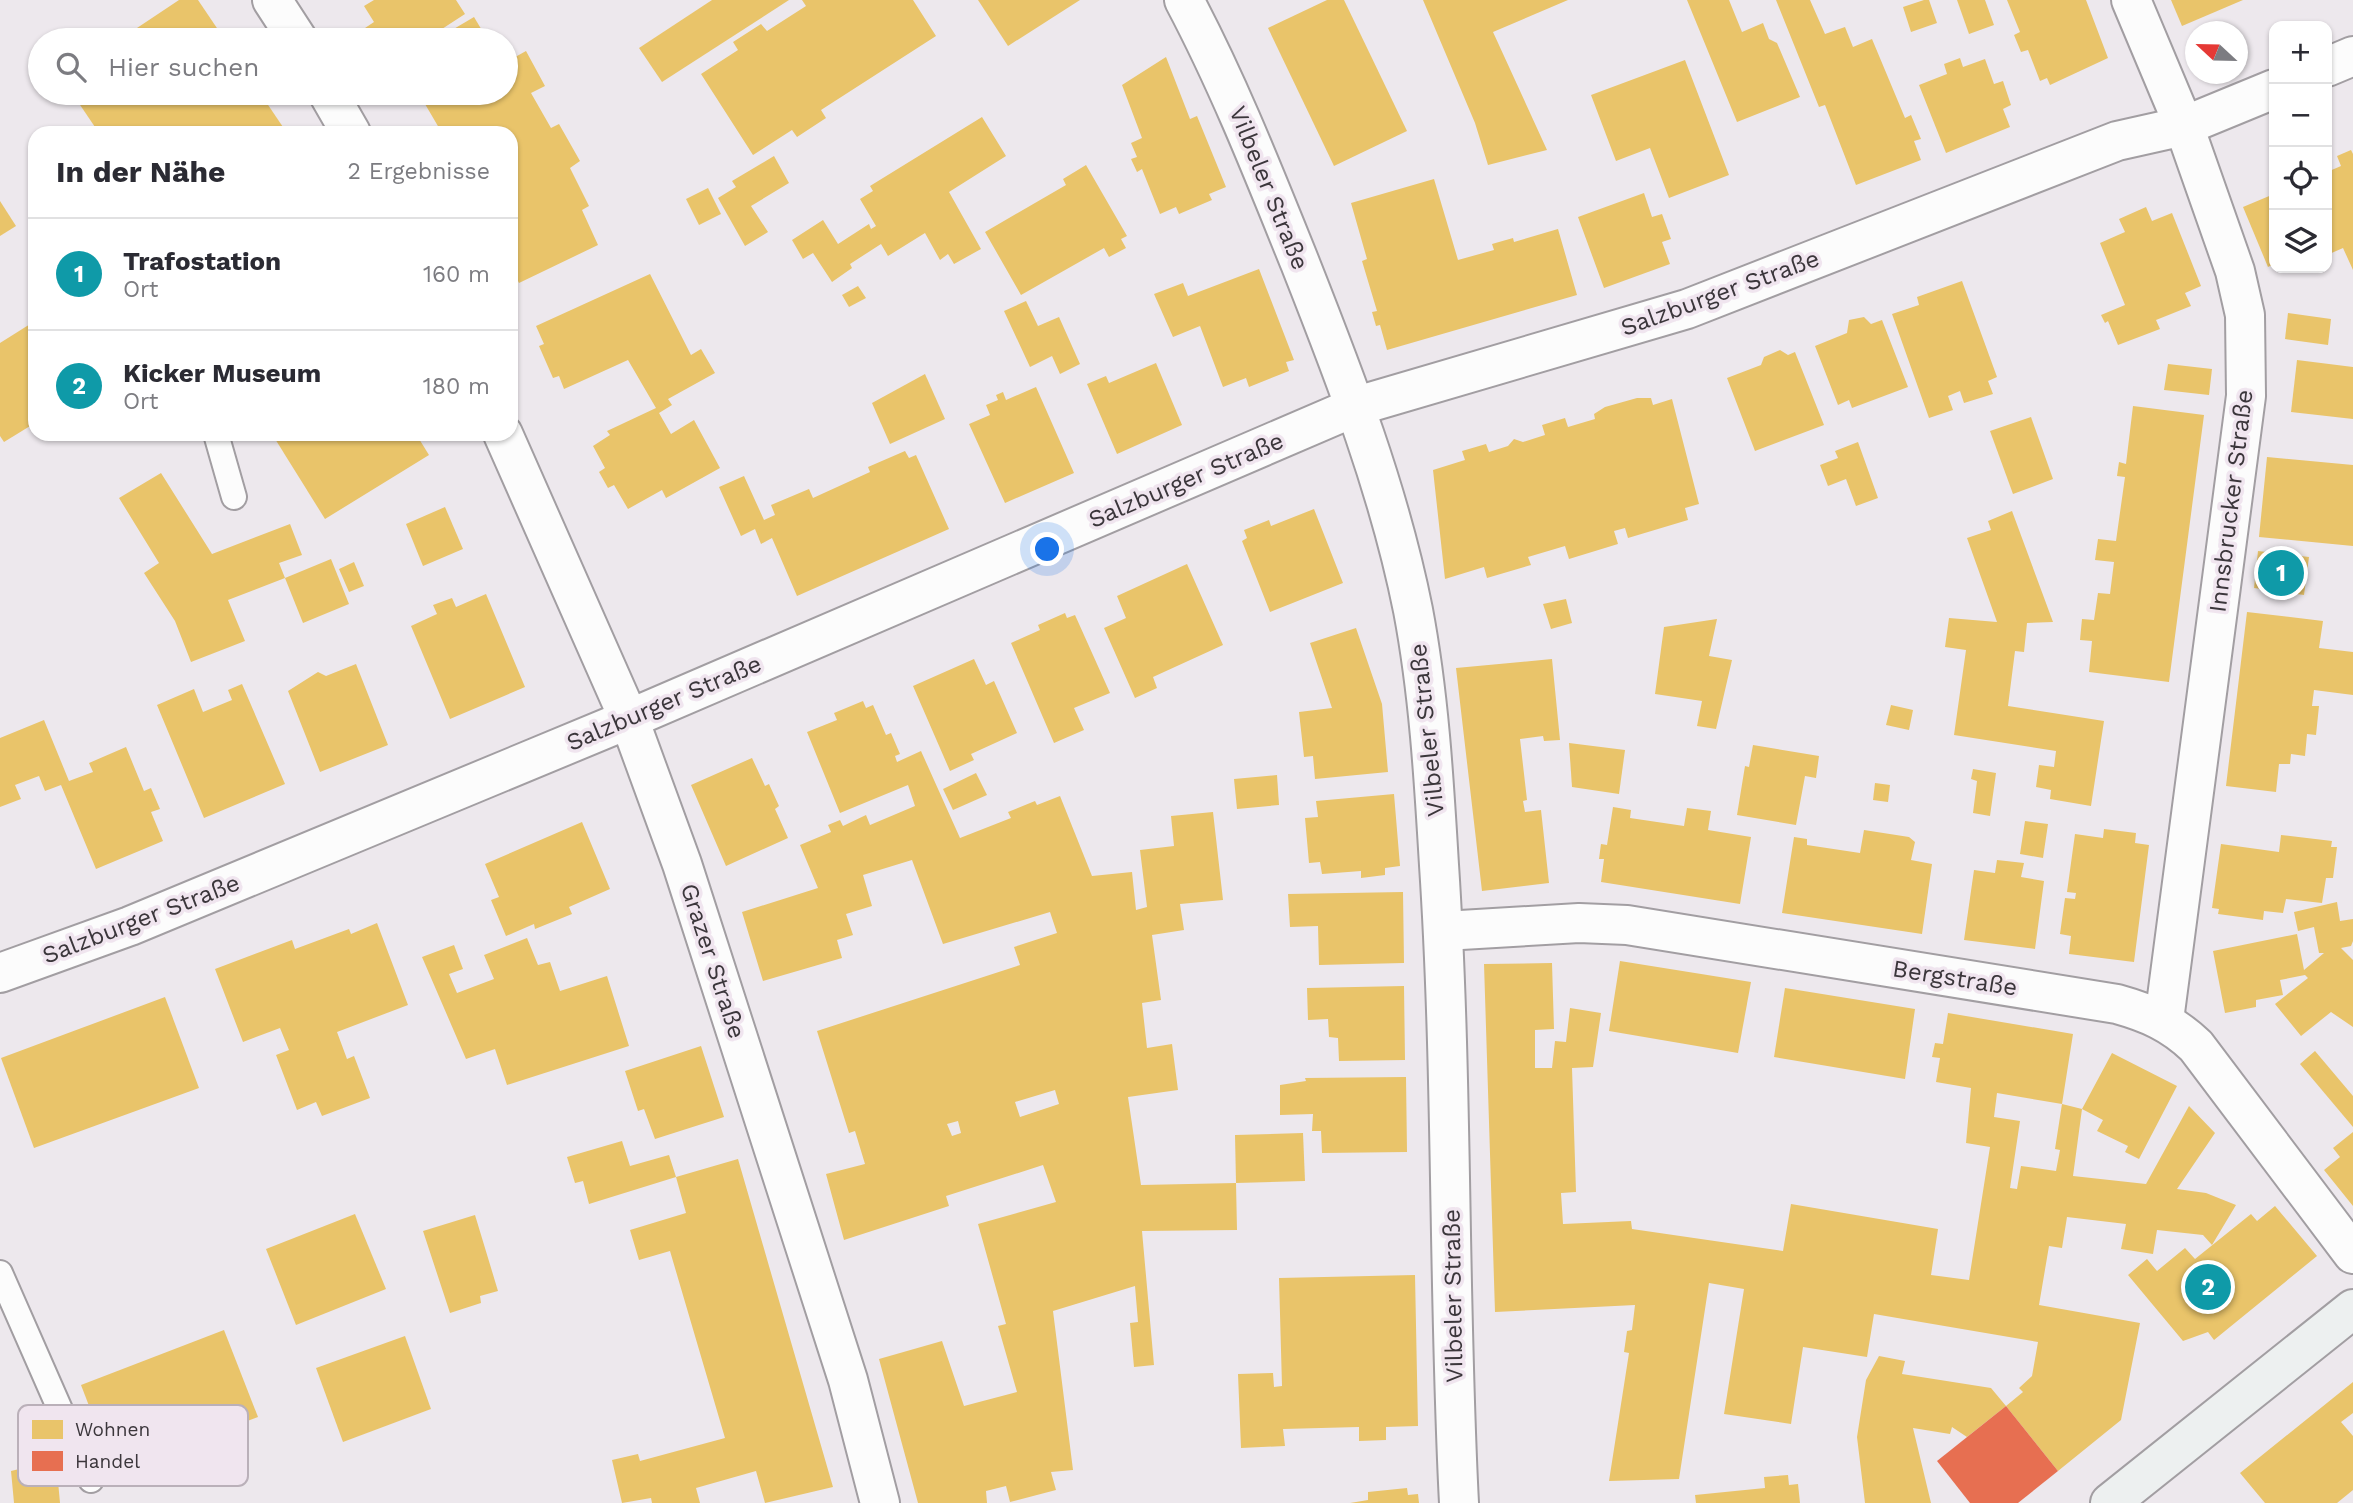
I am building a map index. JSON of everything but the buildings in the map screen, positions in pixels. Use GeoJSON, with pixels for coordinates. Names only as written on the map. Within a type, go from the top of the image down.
{"type":"FeatureCollection","features":[{"type":"Feature","properties":{"kind":"street"},"geometry":{"type":"LineString","coordinates":[[272,0],[290,28]]}},
{"type":"Feature","properties":{"kind":"street","name":"Vilbeler Straße"},"geometry":{"type":"LineString","coordinates":[[1184,0],[1212,54],[1252,145],[1357,406],[1387,506],[1419,645],[1434,791],[1444,931],[1459,1503]]}},
{"type":"Feature","properties":{"kind":"street","name":"Innsbrucker Straße"},"geometry":{"type":"LineString","coordinates":[[2131,0],[2184,127],[2235,271],[2245,315],[2247,361],[2244,410],[2164,1020]]}},
{"type":"Feature","properties":{"kind":"street"},"geometry":{"type":"LineString","coordinates":[[2332,65],[2353,56]]}},
{"type":"Feature","properties":{"kind":"street","name":"Salzburger Straße"},"geometry":{"type":"LineString","coordinates":[[0,973],[130,926],[629,719],[1357,406],[1653,321],[2117,141],[2184,127],[2269,91]]}},
{"type":"Feature","properties":{"kind":"street"},"geometry":{"type":"LineString","coordinates":[[335,105],[347,126]]}},
{"type":"Feature","properties":{"kind":"street","name":"Grazer Straße"},"geometry":{"type":"LineString","coordinates":[[506,441],[629,719],[682,864],[844,1367],[880,1503]]}},
{"type":"Feature","properties":{"kind":"street","name":"Bergstraße"},"geometry":{"type":"LineString","coordinates":[[1444,931],[1578,923],[1627,925],[2117,1004],[2164,1020],[2196,1046],[2353,1254]]}},
{"type":"Feature","properties":{"kind":"street"},"geometry":{"type":"LineString","coordinates":[[2110,1503],[2353,1309]]}},
{"type":"Feature","properties":{"kind":"lane"},"geometry":{"type":"LineString","coordinates":[[218,441],[234,497]]}},
{"type":"Feature","properties":{"kind":"lane"},"geometry":{"type":"LineString","coordinates":[[0,1273],[58,1405]]}},
{"type":"Feature","properties":{"kind":"place","name":"Trafostation"},"geometry":{"type":"Point","coordinates":[2281,573]}},
{"type":"Feature","properties":{"kind":"place","name":"Kicker Museum"},"geometry":{"type":"Point","coordinates":[2208,1287]}}]}
